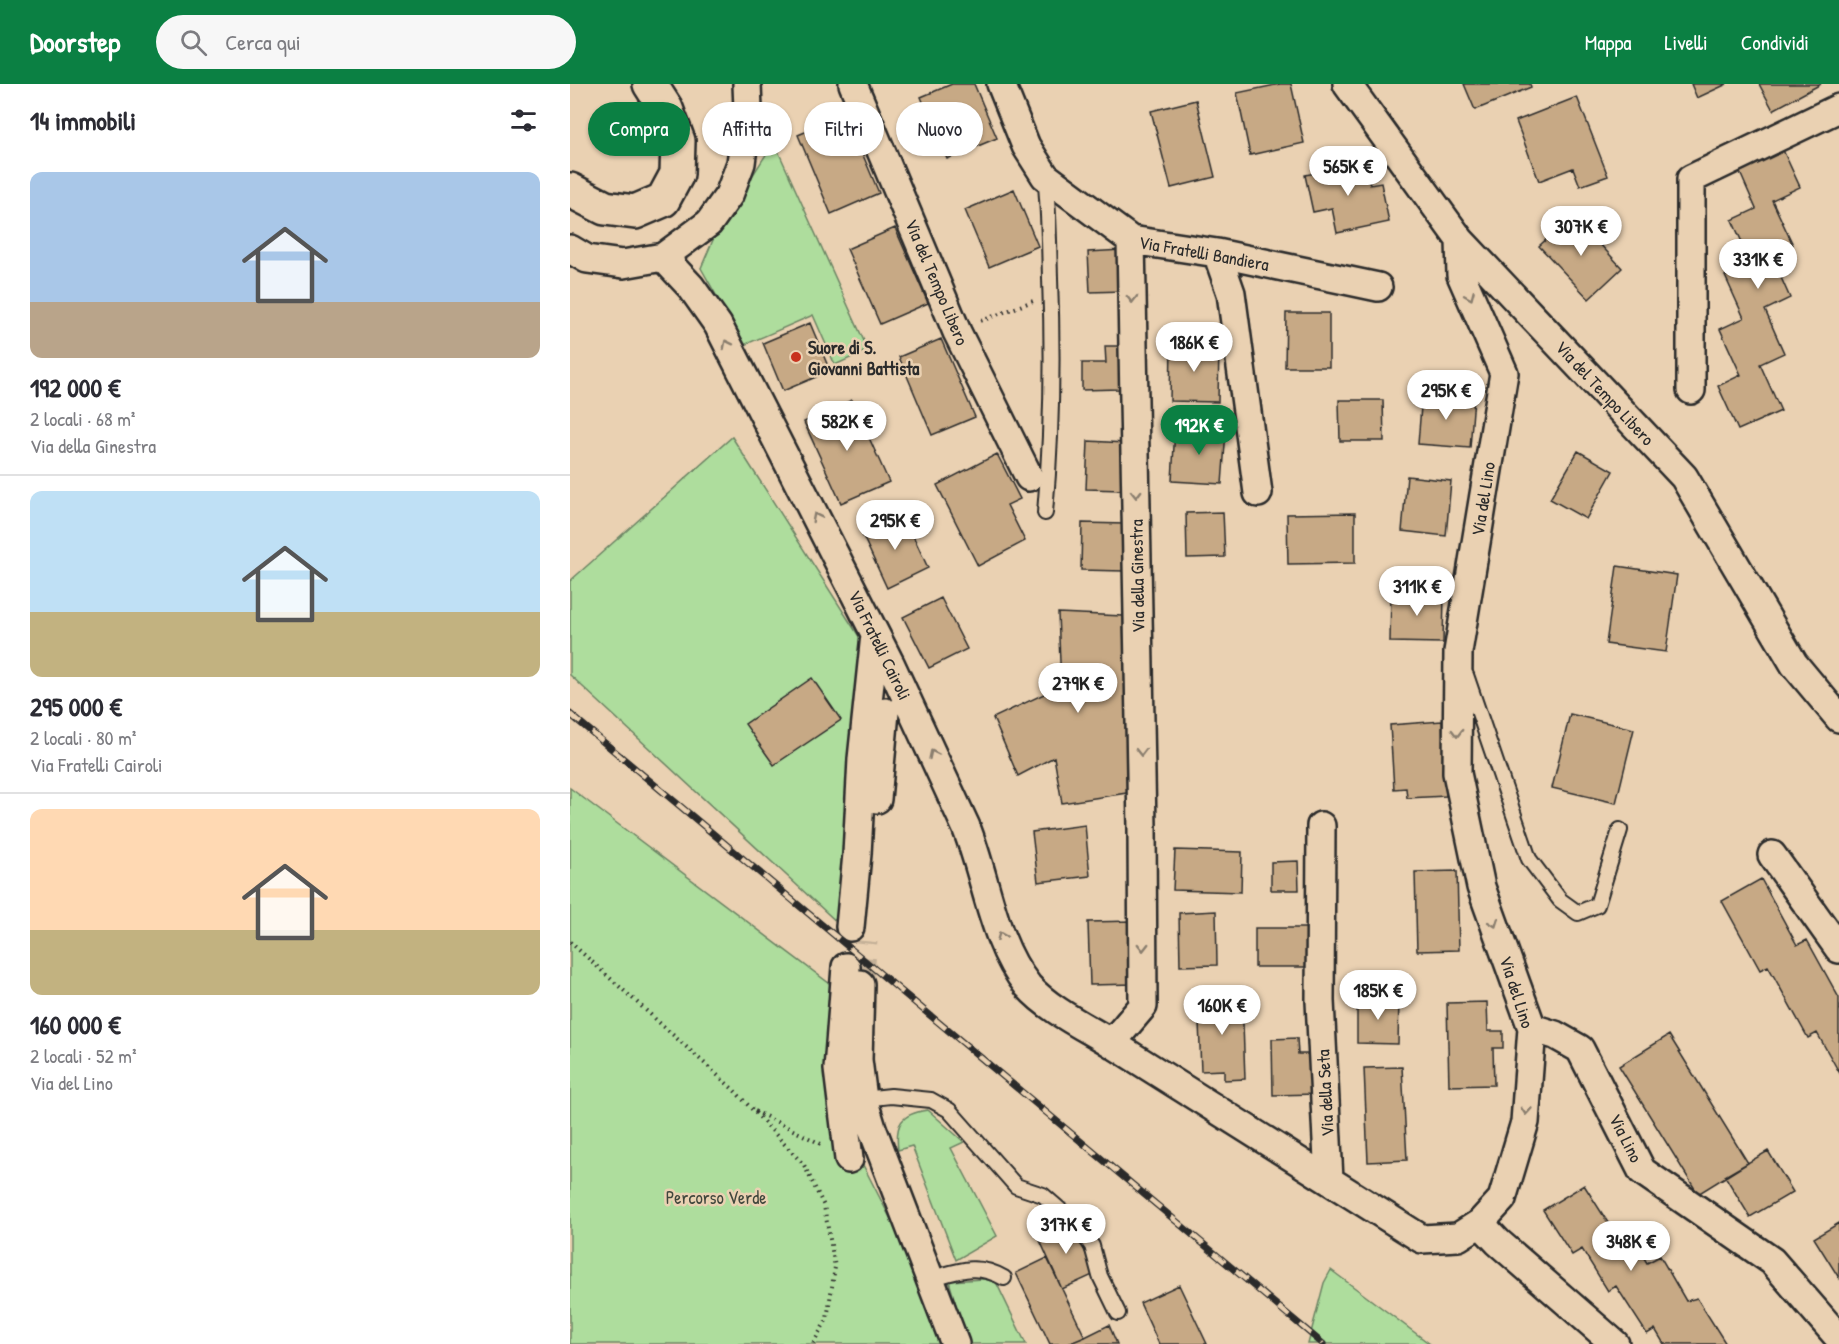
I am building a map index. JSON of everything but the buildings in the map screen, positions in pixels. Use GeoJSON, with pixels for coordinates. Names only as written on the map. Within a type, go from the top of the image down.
{"type":"FeatureCollection","features":[{"type":"Feature","properties":{"kind":"main road"},"geometry":{"type":"LineString","coordinates":[[570,190],[605,208],[634,212],[663,200],[677,174],[678,141],[666,109],[650,84]]}},
{"type":"Feature","properties":{"kind":"street"},"geometry":{"type":"LineString","coordinates":[[570,249],[587,258],[623,264],[663,257],[709,223],[729,195],[741,163],[748,109],[747,84]]}},
{"type":"Feature","properties":{"kind":"street","name":"Via del Tempo Libero"},"geometry":{"type":"LineString","coordinates":[[853,84],[957,332],[1029,477]]}},
{"type":"Feature","properties":{"kind":"street","name":"Via Fratelli Bandiera"},"geometry":{"type":"LineString","coordinates":[[1001,84],[1026,146],[1045,176],[1131,240],[1217,253],[1377,287]]}},
{"type":"Feature","properties":{"kind":"street","name":"Via del Tempo Libero"},"geometry":{"type":"LineString","coordinates":[[1347,84],[1460,240],[1684,477],[1794,664],[1839,718]]}},
{"type":"Feature","properties":{"kind":"street"},"geometry":{"type":"LineString","coordinates":[[1691,390],[1691,179],[1839,108]]}},
{"type":"Feature","properties":{"kind":"street","name":"Via della Ginestra"},"geometry":{"type":"LineString","coordinates":[[1108,1041],[1120,1033],[1143,1006],[1142,816],[1131,240]]}},
{"type":"Feature","properties":{"kind":"street","name":"Via del Lino"},"geometry":{"type":"LineString","coordinates":[[1030,987],[1066,1016],[1422,1239],[1458,1237],[1480,1223],[1502,1199],[1525,1122],[1532,1028],[1481,887],[1457,773],[1458,652],[1504,373],[1461,275],[1460,240]]}},
{"type":"Feature","properties":{"kind":"street"},"geometry":{"type":"LineString","coordinates":[[1217,253],[1231,293],[1258,493]]}},
{"type":"Feature","properties":{"kind":"street","name":"Via Fratelli Cairoli"},"geometry":{"type":"LineString","coordinates":[[663,257],[691,286],[718,325],[890,663],[974,845],[1000,934],[1013,964],[1030,987]]}},
{"type":"Feature","properties":{"kind":"street"},"geometry":{"type":"LineString","coordinates":[[875,635],[862,759],[857,854],[857,934],[890,663]]}},
{"type":"Feature","properties":{"kind":"street","name":"Via della Seta"},"geometry":{"type":"LineString","coordinates":[[1321,826],[1320,1001],[1329,1180]]}},
{"type":"Feature","properties":{"kind":"street"},"geometry":{"type":"LineString","coordinates":[[1772,855],[1839,949]]}},
{"type":"Feature","properties":{"kind":"street"},"geometry":{"type":"LineString","coordinates":[[849,1158],[838,1069],[853,976],[858,1060],[863,1099],[929,1280],[955,1344]]}},
{"type":"Feature","properties":{"kind":"street","name":"Via Lino"},"geometry":{"type":"LineString","coordinates":[[1532,1028],[1555,1035],[1580,1049],[1642,1171],[1772,1261],[1839,1338]]}},
{"type":"Feature","properties":{"kind":"street"},"geometry":{"type":"LineString","coordinates":[[1480,1223],[1498,1242],[1615,1344]]}},
{"type":"Feature","properties":{"kind":"lane"},"geometry":{"type":"LineString","coordinates":[[1045,176],[1051,295],[1051,442],[1045,513]]}},
{"type":"Feature","properties":{"kind":"lane"},"geometry":{"type":"LineString","coordinates":[[1458,652],[1529,859],[1560,900],[1578,912],[1597,905],[1620,830]]}},
{"type":"Feature","properties":{"kind":"lane"},"geometry":{"type":"LineString","coordinates":[[863,1099],[891,1096],[931,1100],[949,1110],[1016,1186],[1043,1195],[1074,1222],[1092,1246],[1100,1276],[1118,1313]]}},
{"type":"Feature","properties":{"kind":"lane"},"geometry":{"type":"LineString","coordinates":[[929,1280],[964,1269],[990,1270],[1004,1278]]}},
{"type":"Feature","properties":{"kind":"path"},"geometry":{"type":"LineString","coordinates":[[957,332],[996,314],[1051,295]]}},
{"type":"Feature","properties":{"kind":"path"},"geometry":{"type":"LineString","coordinates":[[570,942],[734,1090],[804,1165],[824,1206],[835,1267],[827,1319],[813,1344]]}},
{"type":"Feature","properties":{"kind":"path"},"geometry":{"type":"LineString","coordinates":[[752,1109],[849,1158]]}},
{"type":"Feature","properties":{"kind":"green space"},"geometry":{"type":"Polygon","coordinates":[[[765,156],[780,156],[868,350],[835,365],[813,315],[744,345],[701,268],[716,233],[765,156]]]}},
{"type":"Feature","properties":{"kind":"green space"},"geometry":{"type":"Polygon","coordinates":[[[732,437],[867,649],[854,938],[570,675],[570,581],[732,437]]]}},
{"type":"Feature","properties":{"kind":"green space","name":"Percorso Verde"},"geometry":{"type":"Polygon","coordinates":[[[570,788],[834,987],[840,1120],[905,1247],[948,1344],[570,1344],[570,788]]]}},
{"type":"Feature","properties":{"kind":"green space"},"geometry":{"type":"Polygon","coordinates":[[[928,1110],[964,1142],[951,1148],[997,1236],[956,1260],[912,1146],[898,1150],[897,1133],[901,1122],[911,1114],[928,1110]]]}},
{"type":"Feature","properties":{"kind":"green space"},"geometry":{"type":"Polygon","coordinates":[[[1331,1270],[1430,1344],[1308,1344],[1324,1283],[1331,1270]]]}},
{"type":"Feature","properties":{"kind":"green space"},"geometry":{"type":"Polygon","coordinates":[[[984,1279],[996,1282],[1026,1344],[970,1344],[962,1326],[949,1281],[984,1279]]]}},
{"type":"Feature","properties":{"kind":"tunnel"},"geometry":{"type":"LineString","coordinates":[[860,984],[864,941]]}},
{"type":"Feature","properties":{"kind":"railway"},"geometry":{"type":"LineString","coordinates":[[570,714],[1323,1344]]}},
{"type":"Feature","properties":{"kind":"place","name":"Suore di S. Giovanni Battista"},"geometry":{"type":"Point","coordinates":[796,357]}}]}
